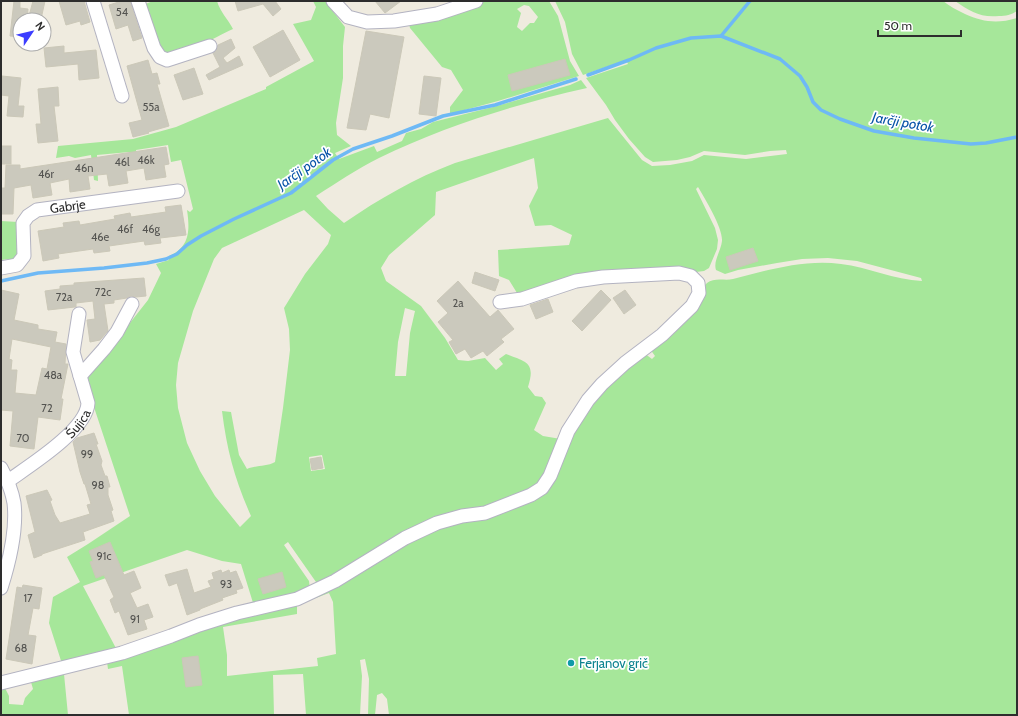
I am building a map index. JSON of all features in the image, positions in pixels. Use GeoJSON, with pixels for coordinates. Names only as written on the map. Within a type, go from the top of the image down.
{"type":"FeatureCollection","features":[{"type":"Feature","properties":{"kind":"street"},"geometry":{"type":"LineString","coordinates":[[93,1],[122,96]]}},
{"type":"Feature","properties":{"kind":"street"},"geometry":{"type":"LineString","coordinates":[[138,1],[154,48],[160,58],[167,60],[210,46]]}},
{"type":"Feature","properties":{"kind":"street"},"geometry":{"type":"LineString","coordinates":[[333,1],[348,17],[367,22],[394,21],[437,14],[476,1]]}},
{"type":"Feature","properties":{"kind":"street","name":"Gabrje"},"geometry":{"type":"LineString","coordinates":[[1,268],[17,265],[24,256],[23,223],[28,216],[37,210],[178,191]]}},
{"type":"Feature","properties":{"kind":"street"},"geometry":{"type":"LineString","coordinates":[[1,683],[122,653],[237,613],[297,599],[335,581],[405,538],[437,523],[462,516],[485,513],[536,492],[542,488],[546,482],[568,431],[588,400],[608,378],[625,363],[662,335],[692,306],[699,293],[698,283],[691,276],[679,273],[603,277],[576,281],[522,299],[500,302]]}},
{"type":"Feature","properties":{"kind":"street"},"geometry":{"type":"LineString","coordinates":[[80,376],[117,332],[132,304]]}},
{"type":"Feature","properties":{"kind":"street","name":"Šujica"},"geometry":{"type":"LineString","coordinates":[[8,481],[49,452],[78,425],[88,410],[88,403],[73,352],[79,314]]}},
{"type":"Feature","properties":{"kind":"street"},"geometry":{"type":"LineString","coordinates":[[1,468],[8,481],[14,502],[14,523],[6,570],[1,588]]}},
{"type":"Feature","properties":{"kind":"green space"},"geometry":{"type":"Polygon","coordinates":[[[153,1],[217,1],[220,9],[233,29],[189,50],[170,54],[161,54],[143,5],[153,1]]]}},
{"type":"Feature","properties":{"kind":"green space"},"geometry":{"type":"Polygon","coordinates":[[[313,1],[325,1],[345,27],[343,46],[343,78],[336,123],[337,135],[351,146],[335,153],[339,159],[374,146],[377,152],[402,141],[406,133],[421,129],[433,122],[493,107],[570,85],[581,80],[587,88],[534,101],[481,117],[404,146],[379,158],[316,196],[344,223],[398,190],[426,175],[455,163],[608,118],[642,160],[652,166],[670,165],[692,161],[704,155],[746,159],[787,154],[786,150],[745,155],[704,151],[690,157],[677,160],[653,162],[645,157],[629,139],[586,78],[628,64],[626,60],[583,75],[572,54],[565,22],[555,1],[943,1],[965,14],[978,19],[1003,21],[1017,18],[1017,715],[389,715],[387,699],[382,693],[377,695],[375,715],[368,715],[369,679],[365,659],[360,660],[362,676],[360,715],[306,715],[303,674],[273,675],[274,715],[129,715],[122,666],[108,669],[107,662],[167,642],[210,625],[295,603],[340,582],[404,542],[439,526],[491,514],[537,496],[547,486],[553,475],[569,434],[588,405],[608,381],[644,353],[652,359],[655,356],[650,349],[685,318],[696,304],[705,285],[710,281],[733,279],[800,264],[827,263],[841,264],[901,278],[922,281],[921,278],[857,261],[828,258],[802,259],[738,270],[725,274],[716,270],[715,267],[722,241],[722,235],[713,214],[698,187],[696,189],[715,228],[718,240],[717,249],[709,268],[704,271],[696,272],[664,269],[604,274],[560,282],[525,296],[517,293],[509,280],[499,276],[498,250],[569,245],[572,235],[551,225],[535,226],[529,206],[538,188],[534,158],[436,192],[435,215],[389,255],[381,268],[386,281],[421,306],[445,338],[458,360],[468,361],[485,358],[496,370],[503,364],[499,359],[506,354],[528,364],[531,372],[528,387],[535,396],[542,397],[546,403],[534,430],[543,436],[561,439],[545,477],[539,487],[529,493],[510,499],[485,510],[455,515],[420,527],[323,584],[316,582],[288,542],[284,545],[309,581],[310,590],[300,595],[254,606],[241,564],[222,561],[187,550],[83,586],[118,652],[95,657],[63,667],[49,623],[53,597],[80,582],[67,557],[130,516],[85,380],[148,300],[161,273],[156,264],[169,260],[169,256],[181,248],[185,243],[188,231],[187,210],[190,212],[193,209],[181,160],[171,162],[168,145],[136,150],[138,164],[131,166],[129,152],[97,155],[98,181],[94,180],[91,155],[75,158],[69,156],[56,158],[58,146],[133,139],[176,127],[266,89],[266,87],[314,61],[293,24],[311,20],[316,7],[313,1]],[[304,210],[222,248],[214,259],[193,311],[178,363],[176,385],[178,408],[187,443],[200,471],[215,496],[240,527],[251,516],[240,490],[232,465],[222,411],[231,412],[239,455],[247,469],[268,465],[275,462],[290,350],[289,329],[284,308],[305,274],[328,244],[331,235],[304,210]],[[405,308],[398,342],[395,376],[406,376],[410,333],[415,311],[405,308]],[[322,455],[309,457],[311,471],[325,469],[322,455]],[[329,593],[297,605],[297,614],[223,627],[227,655],[227,676],[318,666],[317,658],[336,654],[333,602],[329,593]]]}},
{"type":"Feature","properties":{"kind":"green space"},"geometry":{"type":"Polygon","coordinates":[[[485,1],[549,1],[558,16],[570,61],[579,76],[450,114],[450,107],[463,90],[451,70],[442,67],[410,28],[409,24],[454,14],[485,1]],[[524,5],[517,9],[521,13],[517,27],[522,31],[530,23],[534,23],[538,17],[529,6],[524,5]]]}},
{"type":"Feature","properties":{"kind":"green space"},"geometry":{"type":"Polygon","coordinates":[[[955,1],[1017,1],[1017,11],[1006,15],[986,16],[971,11],[955,1]]]}},
{"type":"Feature","properties":{"kind":"green space"},"geometry":{"type":"Polygon","coordinates":[[[1,221],[18,222],[19,255],[10,262],[9,259],[1,260],[1,221]]]}},
{"type":"Feature","properties":{"kind":"green space"},"geometry":{"type":"Polygon","coordinates":[[[64,674],[68,715],[1,715],[1,689],[5,688],[9,696],[9,704],[23,705],[25,698],[33,689],[31,682],[64,674]]]}},
{"type":"Feature","properties":{"kind":"building"},"geometry":{"type":"Polygon","coordinates":[[[14,1],[20,1],[20,8],[28,9],[28,12],[13,12],[14,1]]]}},
{"type":"Feature","properties":{"kind":"building"},"geometry":{"type":"Polygon","coordinates":[[[33,1],[45,1],[43,12],[30,12],[33,1]]]}},
{"type":"Feature","properties":{"kind":"building"},"geometry":{"type":"Polygon","coordinates":[[[59,1],[84,1],[90,22],[81,25],[80,21],[66,25],[59,1]]]}},
{"type":"Feature","properties":{"kind":"building"},"geometry":{"type":"Polygon","coordinates":[[[122,1],[130,1],[142,38],[133,41],[128,25],[116,29],[109,5],[122,1]]]}},
{"type":"Feature","properties":{"kind":"building"},"geometry":{"type":"Polygon","coordinates":[[[235,1],[275,1],[281,9],[273,16],[263,4],[238,11],[235,1]]]}},
{"type":"Feature","properties":{"kind":"building"},"geometry":{"type":"Polygon","coordinates":[[[375,1],[401,1],[385,13],[375,1]]]}},
{"type":"Feature","properties":{"kind":"building"},"geometry":{"type":"Polygon","coordinates":[[[12,18],[12,36],[10,36],[12,18]]]}},
{"type":"Feature","properties":{"kind":"building"},"geometry":{"type":"Polygon","coordinates":[[[283,30],[300,60],[270,77],[253,47],[283,30]]]}},
{"type":"Feature","properties":{"kind":"building"},"geometry":{"type":"Polygon","coordinates":[[[366,31],[404,37],[389,118],[370,114],[366,130],[347,128],[366,31]]]}},
{"type":"Feature","properties":{"kind":"building"},"geometry":{"type":"Polygon","coordinates":[[[231,39],[235,48],[223,58],[227,63],[239,56],[243,65],[209,80],[206,75],[220,67],[213,53],[216,51],[218,45],[231,39]]]}},
{"type":"Feature","properties":{"kind":"building"},"geometry":{"type":"Polygon","coordinates":[[[64,46],[64,53],[96,50],[99,78],[79,80],[78,64],[46,67],[44,52],[52,52],[52,47],[64,46]]]}},
{"type":"Feature","properties":{"kind":"building"},"geometry":{"type":"Polygon","coordinates":[[[565,59],[570,75],[512,91],[508,75],[565,59]]]}},
{"type":"Feature","properties":{"kind":"building"},"geometry":{"type":"Polygon","coordinates":[[[148,60],[152,74],[157,73],[160,84],[157,84],[169,126],[133,137],[129,123],[142,120],[127,66],[148,60]]]}},
{"type":"Feature","properties":{"kind":"building"},"geometry":{"type":"Polygon","coordinates":[[[194,68],[203,94],[183,100],[174,75],[194,68]]]}},
{"type":"Feature","properties":{"kind":"building"},"geometry":{"type":"Polygon","coordinates":[[[2,76],[21,78],[18,106],[24,106],[23,117],[7,116],[9,96],[1,95],[2,76]]]}},
{"type":"Feature","properties":{"kind":"building"},"geometry":{"type":"Polygon","coordinates":[[[424,76],[441,78],[436,116],[419,114],[424,76]]]}},
{"type":"Feature","properties":{"kind":"building"},"geometry":{"type":"Polygon","coordinates":[[[58,87],[59,106],[54,106],[58,141],[38,143],[36,124],[41,124],[38,89],[58,87]]]}},
{"type":"Feature","properties":{"kind":"building"},"geometry":{"type":"Polygon","coordinates":[[[1,146],[11,146],[11,164],[1,164],[1,146]]]}},
{"type":"Feature","properties":{"kind":"building"},"geometry":{"type":"Polygon","coordinates":[[[166,147],[169,164],[164,165],[166,177],[146,180],[144,168],[126,171],[128,183],[109,186],[107,174],[88,176],[90,189],[70,192],[69,179],[50,183],[52,195],[33,198],[31,185],[14,188],[13,214],[1,214],[1,188],[5,188],[6,165],[20,165],[20,169],[166,147]]]}},
{"type":"Feature","properties":{"kind":"building"},"geometry":{"type":"Polygon","coordinates":[[[181,205],[186,235],[160,238],[161,243],[145,245],[144,241],[109,246],[110,251],[94,253],[93,249],[58,254],[59,258],[43,261],[38,231],[64,227],[63,223],[79,221],[80,225],[115,219],[114,216],[130,213],[131,217],[166,212],[165,207],[181,205]]]}},
{"type":"Feature","properties":{"kind":"building"},"geometry":{"type":"Polygon","coordinates":[[[753,248],[758,261],[730,270],[726,257],[753,248]]]}},
{"type":"Feature","properties":{"kind":"building"},"geometry":{"type":"Polygon","coordinates":[[[475,272],[499,280],[495,291],[472,283],[475,272]]]}},
{"type":"Feature","properties":{"kind":"building"},"geometry":{"type":"Polygon","coordinates":[[[144,278],[146,296],[131,296],[114,300],[114,303],[104,304],[108,331],[100,340],[90,342],[87,320],[95,319],[93,301],[76,303],[76,307],[48,310],[45,291],[60,289],[60,286],[74,285],[74,283],[144,278]]]}},
{"type":"Feature","properties":{"kind":"building"},"geometry":{"type":"Polygon","coordinates":[[[458,281],[490,317],[498,310],[514,329],[501,339],[504,342],[487,356],[483,351],[471,358],[465,349],[456,354],[449,342],[453,340],[438,322],[448,313],[437,301],[458,281]]]}},
{"type":"Feature","properties":{"kind":"building"},"geometry":{"type":"Polygon","coordinates":[[[1,290],[19,294],[14,320],[38,325],[38,329],[57,332],[55,342],[66,344],[65,364],[68,364],[61,399],[63,399],[60,420],[38,417],[34,449],[10,446],[13,411],[1,410],[1,290]],[[12,339],[9,359],[12,360],[11,370],[17,370],[15,393],[36,395],[42,368],[47,369],[51,347],[12,339]]]}},
{"type":"Feature","properties":{"kind":"building"},"geometry":{"type":"Polygon","coordinates":[[[601,290],[611,300],[582,331],[572,321],[601,290]]]}},
{"type":"Feature","properties":{"kind":"building"},"geometry":{"type":"Polygon","coordinates":[[[625,290],[636,305],[624,314],[613,298],[625,290]]]}},
{"type":"Feature","properties":{"kind":"building"},"geometry":{"type":"Polygon","coordinates":[[[548,299],[553,312],[536,319],[530,305],[548,299]]]}},
{"type":"Feature","properties":{"kind":"building"},"geometry":{"type":"Polygon","coordinates":[[[94,433],[102,461],[101,465],[105,476],[107,476],[110,487],[108,487],[108,495],[113,510],[111,511],[114,521],[83,532],[85,540],[34,558],[28,535],[35,532],[26,496],[47,490],[52,500],[50,501],[55,515],[60,523],[90,514],[87,505],[91,504],[80,472],[73,442],[77,438],[94,433]]]}},
{"type":"Feature","properties":{"kind":"building"},"geometry":{"type":"Polygon","coordinates":[[[321,457],[323,468],[312,470],[310,459],[321,457]]]}},
{"type":"Feature","properties":{"kind":"building"},"geometry":{"type":"Polygon","coordinates":[[[110,542],[124,575],[134,571],[141,588],[130,593],[137,608],[148,604],[153,617],[144,620],[147,629],[128,635],[119,611],[115,613],[110,600],[114,597],[104,575],[96,578],[90,562],[93,561],[89,551],[110,542]]]}},
{"type":"Feature","properties":{"kind":"building"},"geometry":{"type":"Polygon","coordinates":[[[187,569],[194,593],[211,587],[208,581],[214,579],[212,573],[221,570],[222,573],[229,570],[230,573],[236,571],[243,588],[236,590],[237,593],[222,598],[223,600],[187,615],[177,583],[169,586],[165,575],[187,569]]]}},
{"type":"Feature","properties":{"kind":"building"},"geometry":{"type":"Polygon","coordinates":[[[282,572],[286,587],[263,594],[258,579],[282,572]]]}},
{"type":"Feature","properties":{"kind":"building"},"geometry":{"type":"Polygon","coordinates":[[[23,585],[42,588],[39,609],[33,608],[28,635],[36,636],[32,664],[6,659],[17,587],[22,588],[23,585]]]}},
{"type":"Feature","properties":{"kind":"building"},"geometry":{"type":"Polygon","coordinates":[[[198,656],[202,685],[186,687],[182,658],[198,656]]]}},
{"type":"Feature","properties":{"kind":"waterway","name":"Jarčji potok"},"geometry":{"type":"LineString","coordinates":[[721,36],[750,1]]}},
{"type":"Feature","properties":{"kind":"waterway","name":"Jarčji potok"},"geometry":{"type":"LineString","coordinates":[[588,75],[656,48],[691,38],[721,36],[780,59],[800,76],[807,87],[813,102],[821,110],[840,119],[874,131],[914,138],[971,144],[986,143],[1017,137]]}},
{"type":"Feature","properties":{"kind":"waterway","name":"Jarčji potok"},"geometry":{"type":"LineString","coordinates":[[1,281],[38,273],[104,268],[147,263],[166,259],[177,254],[201,236],[291,193],[333,160],[353,149],[392,136],[443,116],[495,105],[576,79]]}},
{"type":"Feature","properties":{"kind":"place","name":"Ferjanov grič"},"geometry":{"type":"Point","coordinates":[571,663]}}]}
